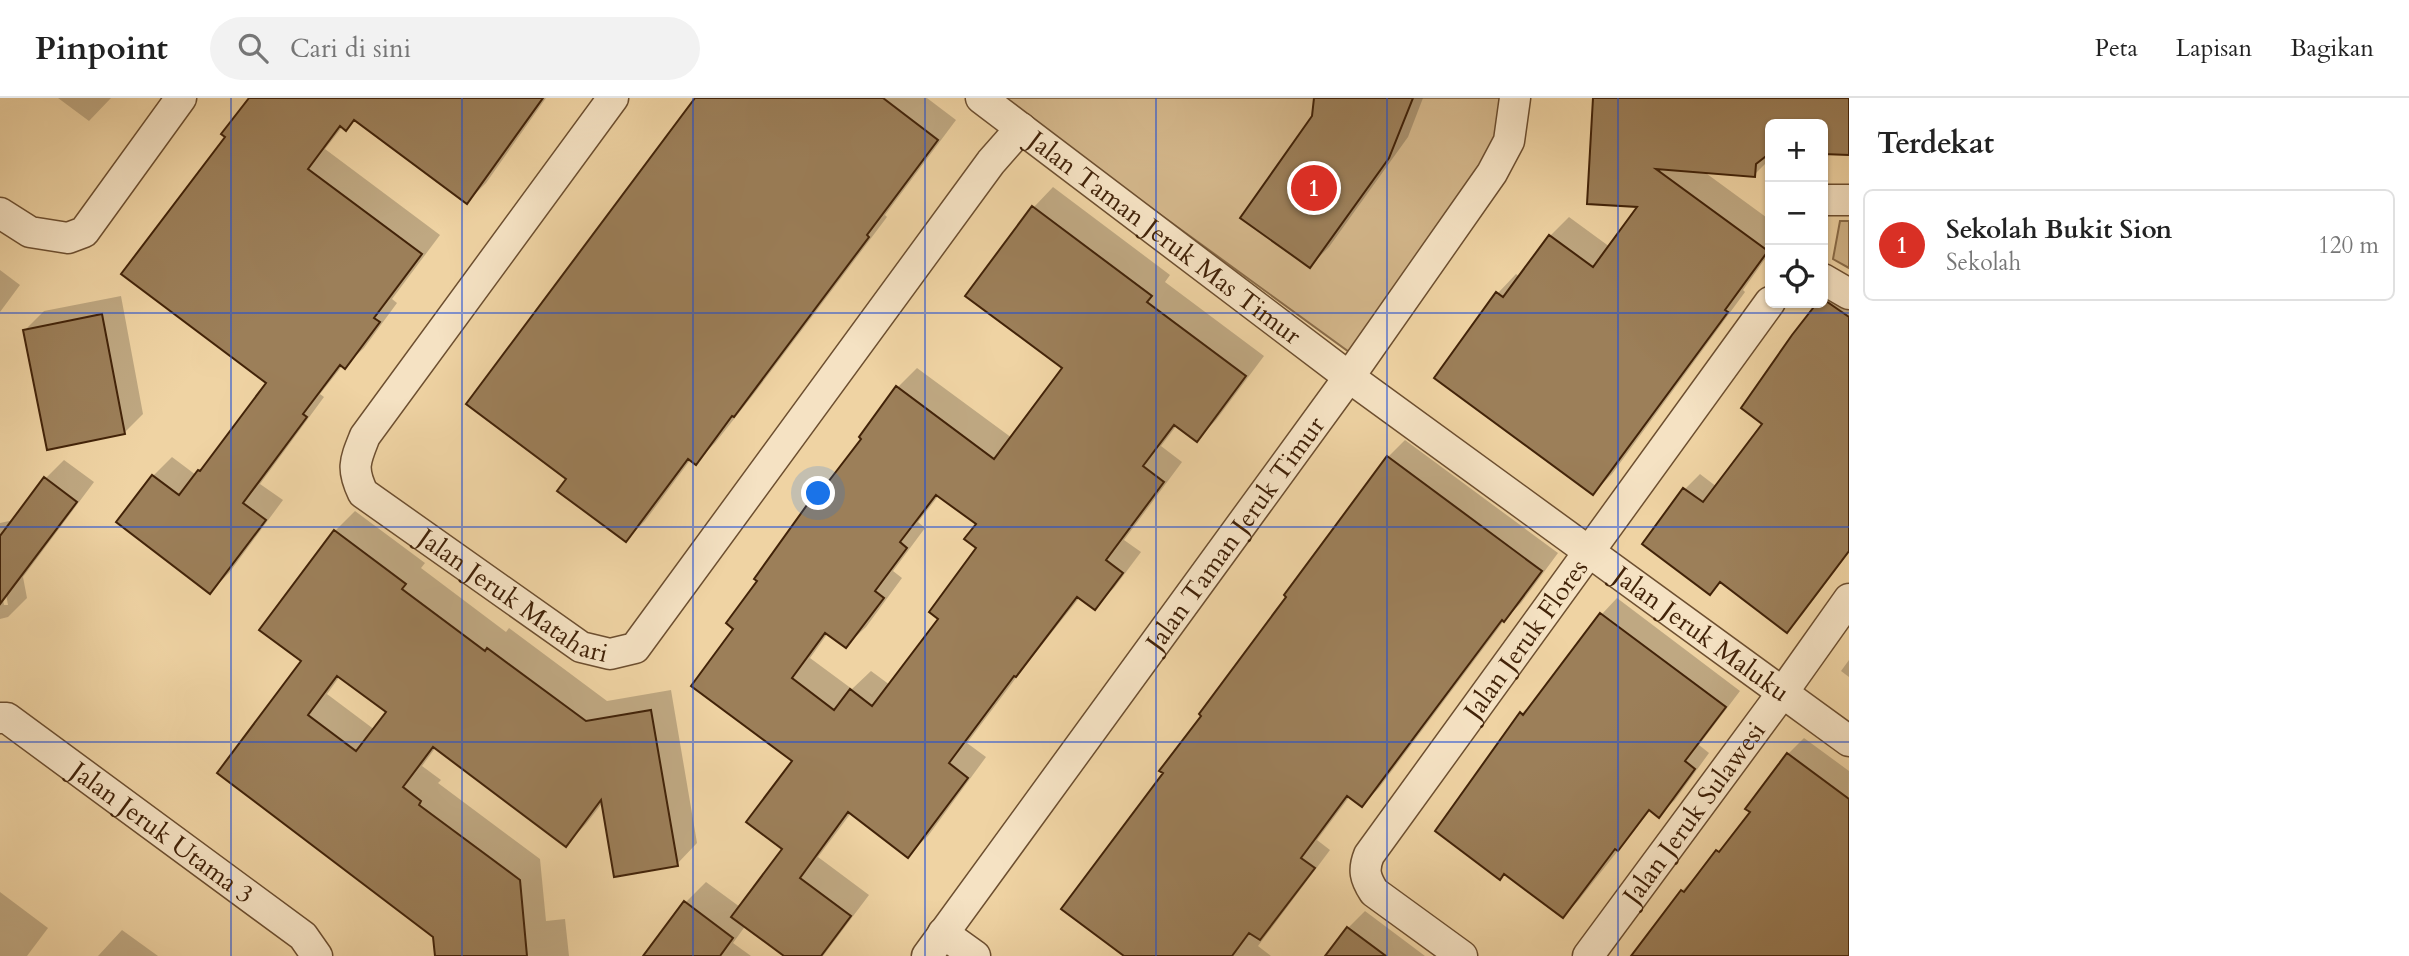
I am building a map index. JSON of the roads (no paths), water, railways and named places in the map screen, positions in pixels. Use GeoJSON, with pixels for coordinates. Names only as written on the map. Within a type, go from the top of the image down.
{"type":"FeatureCollection","features":[{"type":"Feature","properties":{"kind":"street"},"geometry":{"type":"LineString","coordinates":[[0,213],[30,232],[68,239],[84,232],[181,98]]}},
{"type":"Feature","properties":{"kind":"street","name":"Jalan Jeruk Matahari"},"geometry":{"type":"LineString","coordinates":[[612,98],[365,436],[354,462],[355,477],[363,493],[581,647],[610,654],[635,648],[991,163],[1021,128]]}},
{"type":"Feature","properties":{"kind":"street","name":"Jalan Taman Jeruk Mas Timur"},"geometry":{"type":"LineString","coordinates":[[981,98],[1349,377]]}},
{"type":"Feature","properties":{"kind":"street","name":"Jalan Taman Jeruk Timur"},"geometry":{"type":"LineString","coordinates":[[935,945],[1349,377],[1492,173],[1510,141],[1515,98]]}},
{"type":"Feature","properties":{"kind":"street"},"geometry":{"type":"LineString","coordinates":[[1828,200],[1849,200]]}},
{"type":"Feature","properties":{"kind":"street"},"geometry":{"type":"LineString","coordinates":[[1828,281],[1849,294]]}},
{"type":"Feature","properties":{"kind":"street","name":"Jalan Jeruk Flores"},"geometry":{"type":"LineString","coordinates":[[1462,956],[1374,892],[1366,880],[1364,866],[1369,855],[1766,308]]}},
{"type":"Feature","properties":{"kind":"street","name":"Jalan Jeruk Maluku"},"geometry":{"type":"LineString","coordinates":[[1349,377],[1849,741]]}},
{"type":"Feature","properties":{"kind":"street","name":"Jalan Jeruk Sulawesi"},"geometry":{"type":"LineString","coordinates":[[1588,956],[1849,599]]}},
{"type":"Feature","properties":{"kind":"street","name":"Jalan Jeruk Utama 3"},"geometry":{"type":"LineString","coordinates":[[0,718],[7,718],[303,936],[317,956]]}},
{"type":"Feature","properties":{"kind":"street"},"geometry":{"type":"LineString","coordinates":[[935,945],[975,956]]}},
{"type":"Feature","properties":{"kind":"place","name":"Sekolah Bukit Sion"},"geometry":{"type":"Point","coordinates":[1314,188]}}]}
